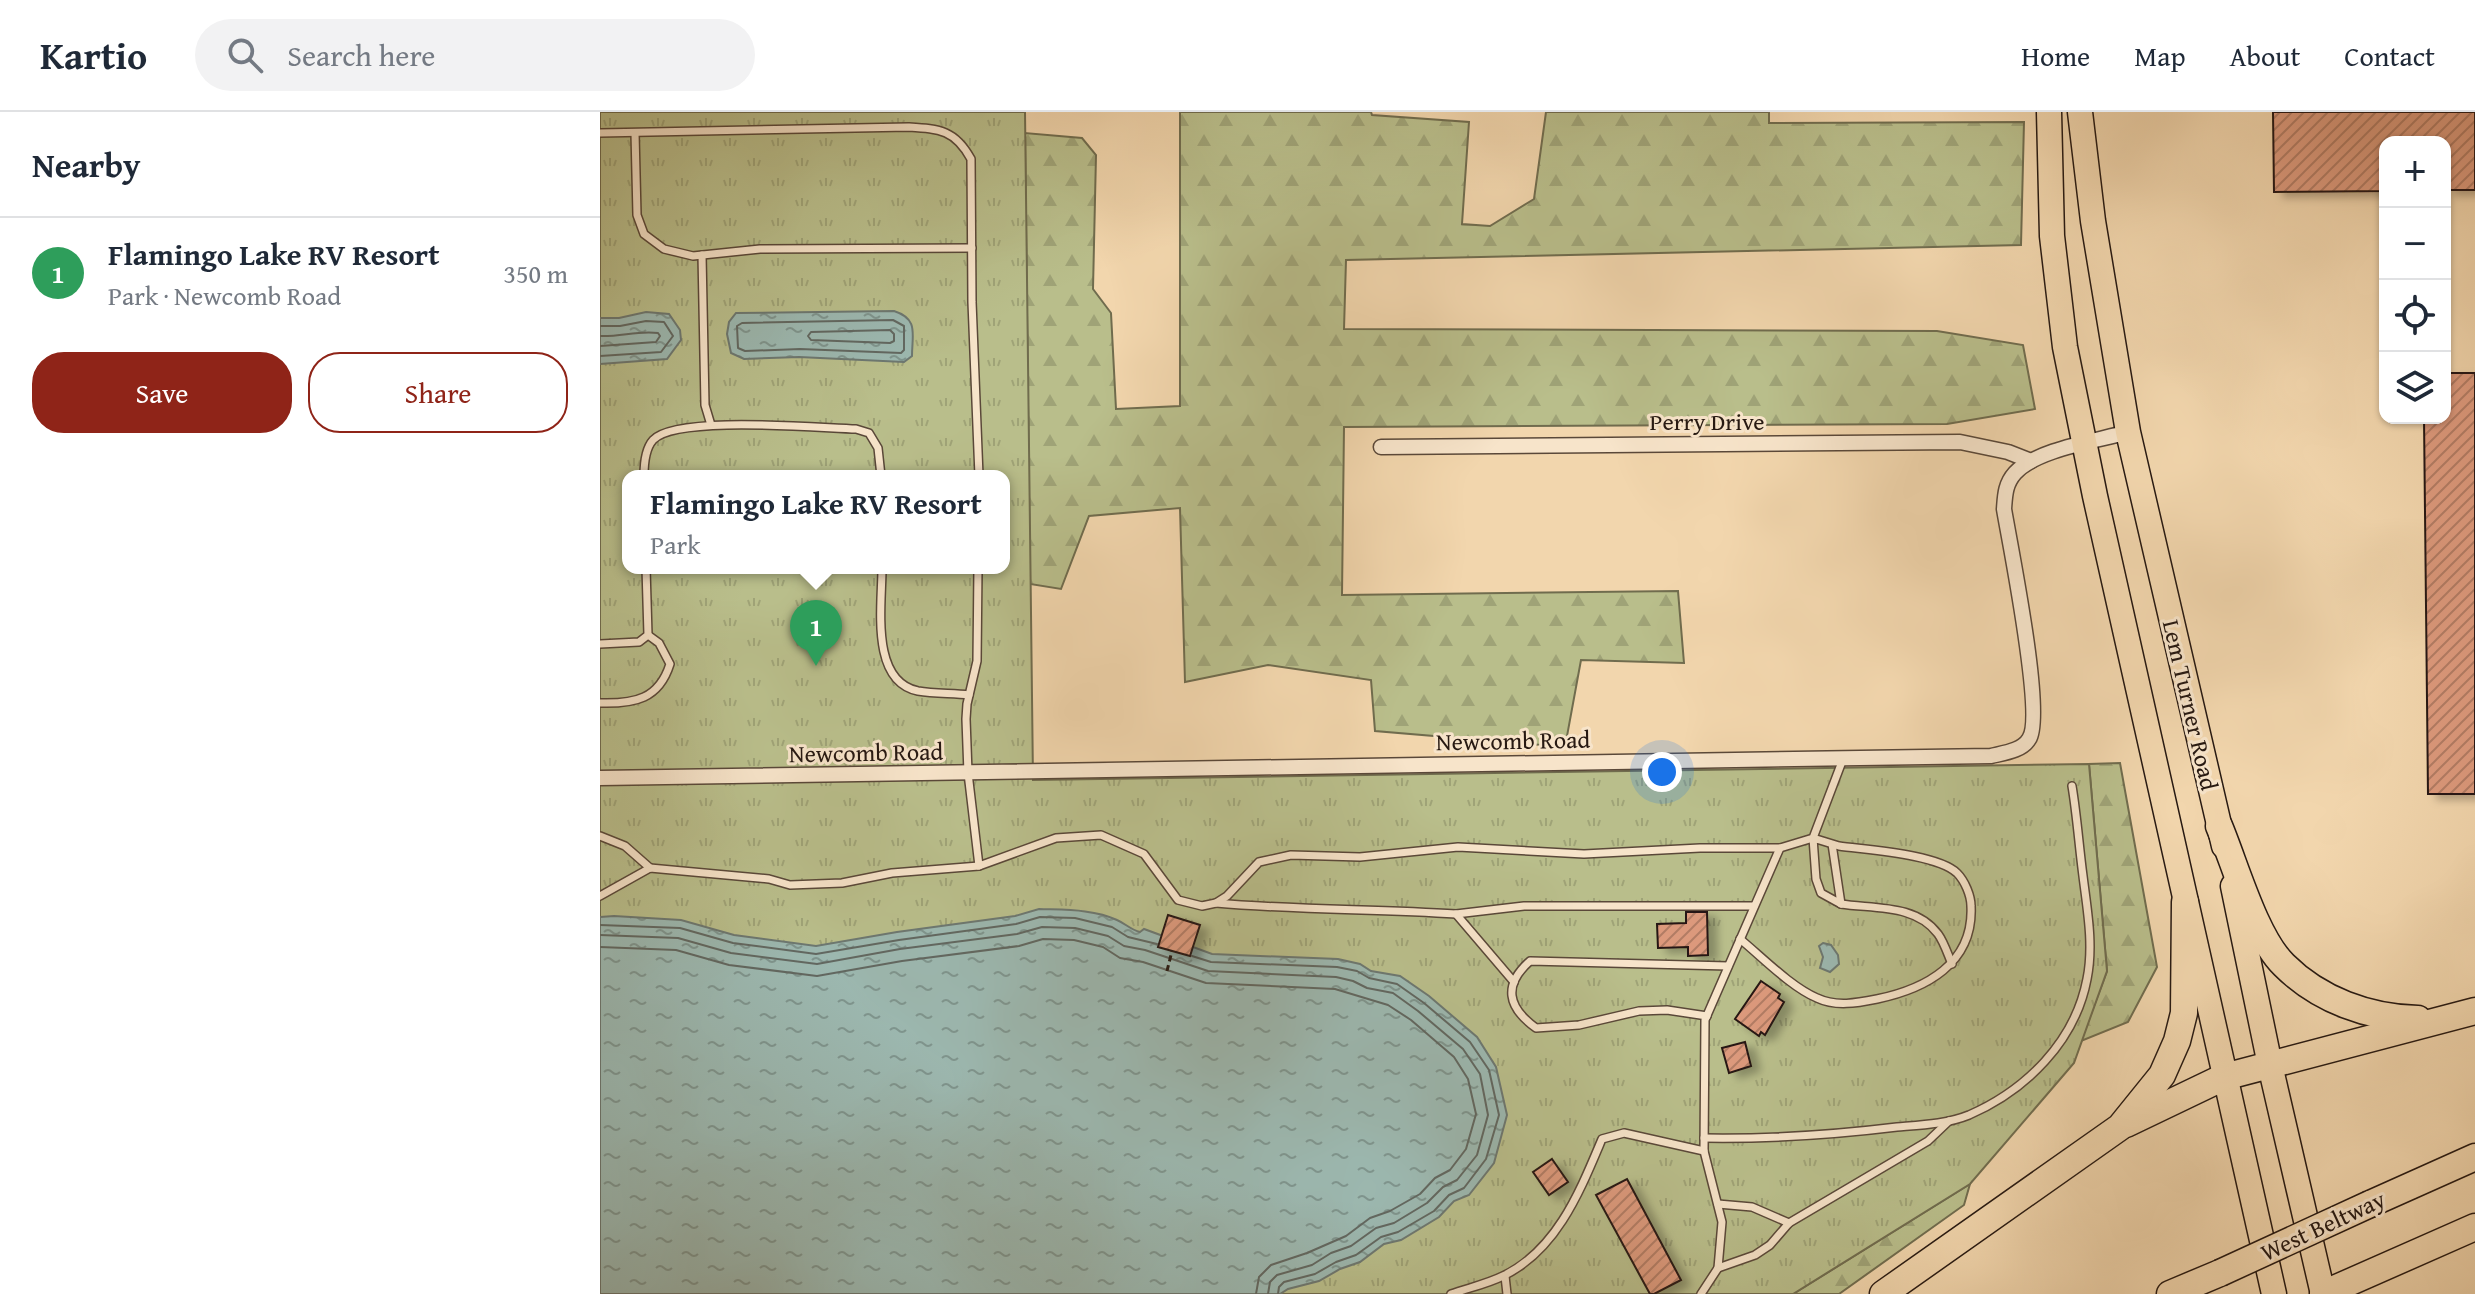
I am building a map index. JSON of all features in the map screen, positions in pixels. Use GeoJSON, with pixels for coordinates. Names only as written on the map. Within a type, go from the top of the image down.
{"type":"FeatureCollection","features":[{"type":"Feature","properties":{"kind":"highway"},"geometry":{"type":"LineString","coordinates":[[2219,826],[2260,928],[2282,964],[2348,1006],[2375,1014],[2441,1019]]}},
{"type":"Feature","properties":{"kind":"highway"},"geometry":{"type":"LineString","coordinates":[[2120,1127],[2162,1075],[2177,1041],[2185,1002],[2185,902]]}},
{"type":"Feature","properties":{"kind":"highway"},"geometry":{"type":"LineString","coordinates":[[1883,1294],[2120,1127],[2224,1077],[2475,1011]]}},
{"type":"Feature","properties":{"kind":"highway","name":"West Beltway"},"geometry":{"type":"LineString","coordinates":[[2170,1294],[2475,1157]]}},
{"type":"Feature","properties":{"kind":"highway"},"geometry":{"type":"LineString","coordinates":[[2323,1294],[2475,1227]]}},
{"type":"Feature","properties":{"kind":"main road","name":"Lem Turner Road"},"geometry":{"type":"LineString","coordinates":[[2049,112],[2052,236],[2065,347],[2084,445],[2274,1294]]}},
{"type":"Feature","properties":{"kind":"main road","name":"Lem Turner Road"},"geometry":{"type":"LineString","coordinates":[[2080,112],[2093,221],[2128,432],[2323,1294]]}},
{"type":"Feature","properties":{"kind":"street"},"geometry":{"type":"LineString","coordinates":[[2031,461],[2128,432]]}},
{"type":"Feature","properties":{"kind":"street","name":"Perry Drive"},"geometry":{"type":"LineString","coordinates":[[1381,447],[1960,442],[2008,452],[2031,461]]}},
{"type":"Feature","properties":{"kind":"street","name":"Newcomb Road"},"geometry":{"type":"LineString","coordinates":[[600,778],[1843,759],[1991,756],[2014,751],[2029,740],[2035,721],[2004,509],[2005,489],[2015,474],[2031,461]]}},
{"type":"Feature","properties":{"kind":"lane"},"geometry":{"type":"LineString","coordinates":[[600,133],[935,128],[963,144],[971,159],[979,470]]}},
{"type":"Feature","properties":{"kind":"lane"},"geometry":{"type":"LineString","coordinates":[[635,133],[637,215],[644,234],[664,249],[693,256],[760,249],[972,248]]}},
{"type":"Feature","properties":{"kind":"lane"},"geometry":{"type":"LineString","coordinates":[[702,255],[705,405],[711,425]]}},
{"type":"Feature","properties":{"kind":"lane"},"geometry":{"type":"LineString","coordinates":[[644,470],[652,441],[668,431],[711,425],[856,429],[869,433],[878,448],[880,470]]}},
{"type":"Feature","properties":{"kind":"lane"},"geometry":{"type":"LineString","coordinates":[[646,574],[648,635]]}},
{"type":"Feature","properties":{"kind":"lane"},"geometry":{"type":"LineString","coordinates":[[882,574],[883,653],[898,682],[916,691],[969,695]]}},
{"type":"Feature","properties":{"kind":"lane"},"geometry":{"type":"LineString","coordinates":[[978,574],[977,661],[966,719],[968,773],[979,866]]}},
{"type":"Feature","properties":{"kind":"lane"},"geometry":{"type":"LineString","coordinates":[[600,644],[639,642],[648,635]]}},
{"type":"Feature","properties":{"kind":"lane"},"geometry":{"type":"LineString","coordinates":[[600,703],[637,699],[657,692],[670,664],[659,643],[648,635]]}},
{"type":"Feature","properties":{"kind":"lane"},"geometry":{"type":"LineString","coordinates":[[1843,759],[1813,838],[1816,879],[1821,893],[1841,904],[1904,911],[1924,921],[1938,934],[1952,964]]}},
{"type":"Feature","properties":{"kind":"lane"},"geometry":{"type":"LineString","coordinates":[[1704,1138],[1823,1136],[1949,1121],[1967,1116],[2033,1075],[2059,1046],[2080,1002],[2087,979],[2089,940],[2072,786]]}},
{"type":"Feature","properties":{"kind":"lane"},"geometry":{"type":"LineString","coordinates":[[600,896],[650,868],[769,879],[790,885],[842,883],[892,873],[979,866],[1056,838],[1101,835],[1144,854],[1178,900],[1202,906],[1216,903],[1456,914],[1524,906],[1754,906]]}},
{"type":"Feature","properties":{"kind":"lane"},"geometry":{"type":"LineString","coordinates":[[600,836],[625,846],[650,868]]}},
{"type":"Feature","properties":{"kind":"lane"},"geometry":{"type":"LineString","coordinates":[[1216,903],[1227,896],[1259,862],[1291,855],[1360,857],[1458,847],[1584,854],[1700,848],[1780,848],[1813,838],[1928,860],[1957,873],[1971,896],[1972,919],[1952,964],[1932,980],[1906,993],[1858,1003],[1837,1004],[1816,998],[1740,939]]}},
{"type":"Feature","properties":{"kind":"lane"},"geometry":{"type":"LineString","coordinates":[[1832,844],[1841,904]]}},
{"type":"Feature","properties":{"kind":"lane"},"geometry":{"type":"LineString","coordinates":[[1701,1294],[1718,1268],[1722,1222],[1704,1151],[1707,1016],[1780,848]]}},
{"type":"Feature","properties":{"kind":"lane"},"geometry":{"type":"LineString","coordinates":[[1456,914],[1514,982]]}},
{"type":"Feature","properties":{"kind":"lane"},"geometry":{"type":"LineString","coordinates":[[1707,1016],[1667,1010],[1639,1011],[1579,1025],[1536,1028],[1514,1008],[1511,987],[1518,972],[1530,961],[1728,966]]}},
{"type":"Feature","properties":{"kind":"lane"},"geometry":{"type":"LineString","coordinates":[[1718,1268],[1755,1255],[1770,1245],[1789,1223],[1894,1163],[1928,1141],[1949,1121]]}},
{"type":"Feature","properties":{"kind":"lane"},"geometry":{"type":"LineString","coordinates":[[1451,1294],[1505,1276],[1547,1245],[1582,1187],[1602,1139],[1624,1133],[1704,1151]]}},
{"type":"Feature","properties":{"kind":"lane"},"geometry":{"type":"LineString","coordinates":[[1718,1204],[1752,1207],[1789,1223]]}},
{"type":"Feature","properties":{"kind":"lane"},"geometry":{"type":"LineString","coordinates":[[1505,1276],[1507,1294]]}},
{"type":"Feature","properties":{"kind":"path"},"geometry":{"type":"LineString","coordinates":[[1167,971],[1172,951]]}},
{"type":"Feature","properties":{"kind":"green space"},"geometry":{"type":"Polygon","coordinates":[[[600,112],[1025,112],[1033,780],[2089,764],[2107,971],[2074,1063],[1970,1184],[1793,1294],[600,1294],[600,112]]]}},
{"type":"Feature","properties":{"kind":"green space"},"geometry":{"type":"Polygon","coordinates":[[[1180,112],[1371,112],[1372,115],[1469,122],[1462,224],[1490,226],[1534,199],[1546,112],[1769,112],[1769,123],[2024,122],[2021,245],[1346,260],[1344,329],[1937,331],[2023,345],[2035,409],[1947,424],[1344,427],[1342,595],[1678,591],[1684,663],[1581,660],[1565,747],[1375,731],[1371,680],[1268,665],[1185,682],[1180,508],[1089,516],[1061,589],[1030,584],[1025,133],[1082,138],[1096,155],[1093,289],[1111,313],[1116,409],[1180,406],[1180,112]]]}},
{"type":"Feature","properties":{"kind":"green space"},"geometry":{"type":"Polygon","coordinates":[[[2120,763],[2157,967],[2128,1022],[2081,1041],[2107,971],[2089,764],[2120,763]]]}},
{"type":"Feature","properties":{"kind":"green space"},"geometry":{"type":"Polygon","coordinates":[[[1970,1184],[1964,1205],[1839,1294],[1793,1294],[1970,1184]]]}},
{"type":"Feature","properties":{"kind":"water"},"geometry":{"type":"Polygon","coordinates":[[[894,311],[907,318],[912,328],[912,356],[904,362],[799,357],[744,359],[731,353],[727,334],[729,322],[736,313],[894,311]]]}},
{"type":"Feature","properties":{"kind":"water"},"geometry":{"type":"Polygon","coordinates":[[[646,312],[669,314],[680,330],[681,340],[667,359],[600,364],[600,318],[619,318],[646,312]]]}},
{"type":"Feature","properties":{"kind":"water"},"geometry":{"type":"Polygon","coordinates":[[[1039,909],[1099,914],[1137,931],[1144,929],[1212,954],[1338,959],[1360,964],[1371,971],[1400,976],[1477,1037],[1496,1067],[1507,1115],[1494,1163],[1469,1195],[1454,1201],[1439,1217],[1401,1240],[1384,1244],[1360,1262],[1319,1281],[1280,1294],[600,1294],[600,917],[681,920],[734,935],[816,946],[1015,916],[1039,909]]]}},
{"type":"Feature","properties":{"kind":"water"},"geometry":{"type":"Polygon","coordinates":[[[1823,943],[1831,945],[1838,955],[1839,964],[1830,972],[1820,968],[1823,957],[1819,946],[1823,943]]]}},
{"type":"Feature","properties":{"kind":"building"},"geometry":{"type":"Polygon","coordinates":[[[2273,112],[2475,112],[2475,190],[2451,190],[2451,136],[2379,136],[2379,191],[2274,192],[2273,112]]]}},
{"type":"Feature","properties":{"kind":"building"},"geometry":{"type":"Polygon","coordinates":[[[2451,373],[2475,373],[2475,794],[2428,794],[2424,424],[2451,424],[2451,373]]]}},
{"type":"Feature","properties":{"kind":"building"},"geometry":{"type":"Polygon","coordinates":[[[1686,912],[1707,912],[1708,955],[1688,956],[1688,947],[1658,948],[1657,924],[1686,923],[1686,912]]]}},
{"type":"Feature","properties":{"kind":"building"},"geometry":{"type":"Polygon","coordinates":[[[1168,915],[1200,925],[1190,956],[1158,947],[1168,915]]]}},
{"type":"Feature","properties":{"kind":"building"},"geometry":{"type":"Polygon","coordinates":[[[1761,981],[1780,994],[1778,998],[1784,1002],[1765,1035],[1761,1032],[1759,1036],[1735,1019],[1761,981]]]}},
{"type":"Feature","properties":{"kind":"building"},"geometry":{"type":"Polygon","coordinates":[[[1745,1042],[1751,1066],[1729,1073],[1722,1048],[1745,1042]]]}},
{"type":"Feature","properties":{"kind":"building"},"geometry":{"type":"Polygon","coordinates":[[[1552,1159],[1568,1182],[1549,1195],[1533,1172],[1552,1159]]]}},
{"type":"Feature","properties":{"kind":"building"},"geometry":{"type":"Polygon","coordinates":[[[1627,1179],[1681,1280],[1654,1294],[1650,1294],[1596,1195],[1627,1179]]]}},
{"type":"Feature","properties":{"kind":"place","name":"Flamingo Lake RV Resort"},"geometry":{"type":"Point","coordinates":[816,666]}}]}
